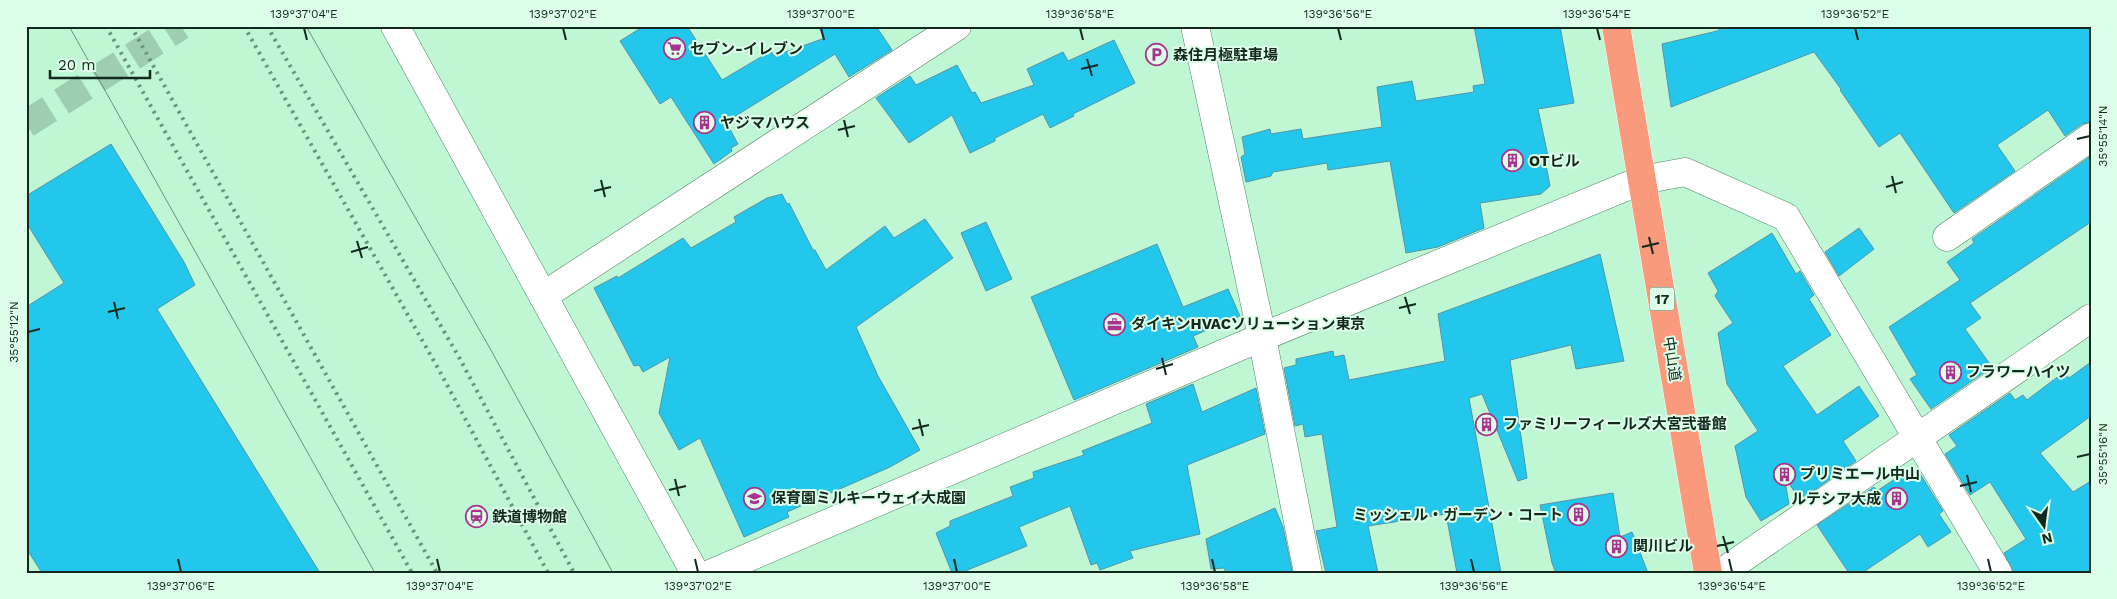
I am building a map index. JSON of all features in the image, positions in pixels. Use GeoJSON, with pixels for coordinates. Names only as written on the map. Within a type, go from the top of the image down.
{"type":"FeatureCollection","features":[{"type":"Feature","properties":{"kind":"highway","name":"中山道"},"geometry":{"type":"LineString","coordinates":[[1616,26],[1708,573]]}},
{"type":"Feature","properties":{"kind":"street"},"geometry":{"type":"LineString","coordinates":[[395,26],[695,573]]}},
{"type":"Feature","properties":{"kind":"street"},"geometry":{"type":"LineString","coordinates":[[543,296],[957,26]]}},
{"type":"Feature","properties":{"kind":"street"},"geometry":{"type":"LineString","coordinates":[[1196,26],[1262,337],[1308,573]]}},
{"type":"Feature","properties":{"kind":"street"},"geometry":{"type":"LineString","coordinates":[[1946,237],[2091,136]]}},
{"type":"Feature","properties":{"kind":"street"},"geometry":{"type":"LineString","coordinates":[[712,573],[1262,337],[1642,180],[1685,172],[1786,217],[1998,573]]}},
{"type":"Feature","properties":{"kind":"street"},"geometry":{"type":"LineString","coordinates":[[1721,573],[1917,436],[2091,318]]}},
{"type":"Feature","properties":{"kind":"building"},"geometry":{"type":"Polygon","coordinates":[[[644,26],[687,26],[722,80],[771,51],[774,56],[825,38],[818,26],[876,26],[892,50],[849,77],[835,54],[726,122],[738,144],[731,148],[732,151],[714,164],[671,97],[660,104],[620,41],[644,26]]]}},
{"type":"Feature","properties":{"kind":"building"},"geometry":{"type":"Polygon","coordinates":[[[1474,26],[1560,26],[1574,103],[1538,109],[1548,156],[1546,165],[1550,186],[1541,194],[1480,203],[1484,228],[1438,247],[1406,253],[1390,161],[1328,170],[1327,163],[1273,172],[1271,176],[1246,182],[1241,157],[1245,154],[1242,137],[1270,129],[1271,134],[1301,129],[1303,139],[1382,127],[1377,87],[1412,81],[1416,101],[1474,92],[1473,86],[1485,84],[1474,26]]]}},
{"type":"Feature","properties":{"kind":"building"},"geometry":{"type":"Polygon","coordinates":[[[1726,26],[2091,26],[2091,122],[2082,124],[2065,136],[2048,110],[1997,145],[2015,171],[1954,213],[1900,133],[1879,147],[1814,52],[1671,107],[1662,44],[1717,31],[1726,26]]]}},
{"type":"Feature","properties":{"kind":"building"},"geometry":{"type":"Polygon","coordinates":[[[1114,40],[1135,83],[1073,114],[1074,116],[1050,128],[1043,114],[970,153],[952,115],[909,143],[876,98],[910,76],[916,85],[957,65],[972,93],[975,92],[981,103],[1034,85],[1027,69],[1063,52],[1068,61],[1114,40]]]}},
{"type":"Feature","properties":{"kind":"building"},"geometry":{"type":"Polygon","coordinates":[[[111,144],[184,262],[195,285],[157,309],[320,573],[42,573],[26,548],[26,307],[64,283],[26,222],[26,196],[111,144]]]}},
{"type":"Feature","properties":{"kind":"building"},"geometry":{"type":"Polygon","coordinates":[[[2091,156],[2091,222],[1970,303],[1981,318],[1965,329],[1992,367],[1931,409],[1910,379],[1917,375],[1889,327],[1960,280],[1947,262],[1974,243],[1972,239],[2091,156]]]}},
{"type":"Feature","properties":{"kind":"building"},"geometry":{"type":"Polygon","coordinates":[[[782,194],[787,204],[789,203],[813,250],[815,250],[826,270],[885,226],[894,238],[925,219],[953,258],[856,327],[878,376],[920,450],[890,467],[787,512],[789,517],[744,537],[700,438],[679,450],[659,413],[670,357],[643,372],[639,365],[634,366],[594,288],[617,276],[618,278],[683,238],[691,248],[736,222],[734,217],[767,198],[782,194]]]}},
{"type":"Feature","properties":{"kind":"building"},"geometry":{"type":"Polygon","coordinates":[[[986,222],[1012,279],[986,291],[961,233],[986,222]]]}},
{"type":"Feature","properties":{"kind":"building"},"geometry":{"type":"Polygon","coordinates":[[[1859,228],[1874,249],[1839,276],[1825,252],[1859,228]]]}},
{"type":"Feature","properties":{"kind":"building"},"geometry":{"type":"Polygon","coordinates":[[[1772,233],[1796,274],[1800,271],[1814,295],[1809,299],[1831,335],[1783,366],[1817,415],[1859,386],[1879,416],[1843,441],[1856,461],[1800,500],[1784,476],[1789,504],[1761,521],[1746,497],[1735,446],[1758,431],[1727,384],[1718,333],[1733,323],[1715,296],[1718,291],[1708,273],[1772,233]]]}},
{"type":"Feature","properties":{"kind":"building"},"geometry":{"type":"Polygon","coordinates":[[[1157,244],[1183,307],[1228,289],[1240,316],[1193,336],[1198,347],[1074,400],[1031,297],[1157,244]]]}},
{"type":"Feature","properties":{"kind":"building"},"geometry":{"type":"Polygon","coordinates":[[[1600,254],[1624,361],[1576,369],[1571,345],[1510,360],[1527,478],[1518,481],[1482,394],[1469,398],[1501,573],[1457,573],[1446,514],[1368,526],[1378,573],[1326,573],[1316,531],[1337,527],[1322,434],[1305,437],[1303,424],[1295,426],[1284,368],[1296,365],[1296,359],[1333,351],[1334,357],[1344,355],[1349,380],[1445,361],[1438,314],[1600,254]]]}},
{"type":"Feature","properties":{"kind":"building"},"geometry":{"type":"Polygon","coordinates":[[[2091,362],[2091,416],[2040,453],[2073,492],[2091,481],[2091,573],[2014,573],[2004,553],[2026,539],[1990,482],[1970,495],[1945,454],[1957,446],[1949,435],[2010,393],[2015,400],[2023,395],[2027,400],[2064,372],[2069,378],[2091,362]]]}},
{"type":"Feature","properties":{"kind":"building"},"geometry":{"type":"Polygon","coordinates":[[[1193,384],[1202,412],[1256,388],[1265,434],[1187,465],[1200,534],[1130,551],[1133,558],[1100,570],[1097,563],[1091,565],[1070,506],[1019,527],[1027,546],[960,573],[952,573],[936,533],[950,526],[950,521],[1013,496],[1010,487],[1034,478],[1033,472],[1084,455],[1082,451],[1152,423],[1146,404],[1193,384]]]}},
{"type":"Feature","properties":{"kind":"building","name":"ルテシア大成"},"geometry":{"type":"Polygon","coordinates":[[[1910,469],[1914,475],[1919,472],[1943,511],[1939,514],[1951,532],[1928,547],[1920,534],[1862,573],[1849,573],[1817,525],[1874,487],[1877,491],[1910,469]]]}},
{"type":"Feature","properties":{"kind":"building"},"geometry":{"type":"Polygon","coordinates":[[[1613,493],[1620,537],[1632,532],[1648,573],[1556,573],[1552,563],[1540,505],[1613,493]]]}},
{"type":"Feature","properties":{"kind":"building"},"geometry":{"type":"Polygon","coordinates":[[[1275,508],[1283,527],[1292,571],[1286,573],[1226,573],[1224,568],[1211,569],[1206,539],[1275,508]]]}},
{"type":"Feature","properties":{"kind":"tunnel"},"geometry":{"type":"LineString","coordinates":[[26,124],[181,26]]}},
{"type":"Feature","properties":{"kind":"tram line"},"geometry":{"type":"LineString","coordinates":[[69,26],[375,573]]}},
{"type":"Feature","properties":{"kind":"tram line"},"geometry":{"type":"LineString","coordinates":[[306,26],[492,352],[613,573]]}},
{"type":"Feature","properties":{"kind":"railway"},"geometry":{"type":"LineString","coordinates":[[106,26],[412,573]]}},
{"type":"Feature","properties":{"kind":"railway"},"geometry":{"type":"LineString","coordinates":[[131,26],[437,573]]}},
{"type":"Feature","properties":{"kind":"railway"},"geometry":{"type":"LineString","coordinates":[[244,26],[439,370],[548,573]]}},
{"type":"Feature","properties":{"kind":"railway"},"geometry":{"type":"LineString","coordinates":[[267,26],[460,359],[574,573]]}},
{"type":"Feature","properties":{"kind":"place","name":"セブン-イレブン"},"geometry":{"type":"Point","coordinates":[674,49]}},
{"type":"Feature","properties":{"kind":"place","name":"森住月極駐車場"},"geometry":{"type":"Point","coordinates":[1157,55]}},
{"type":"Feature","properties":{"kind":"place","name":"ヤジマハウス"},"geometry":{"type":"Point","coordinates":[704,123]}},
{"type":"Feature","properties":{"kind":"place","name":"OTビル"},"geometry":{"type":"Point","coordinates":[1513,161]}},
{"type":"Feature","properties":{"kind":"place","name":"ダイキンHVACソリューション東京"},"geometry":{"type":"Point","coordinates":[1115,324]}},
{"type":"Feature","properties":{"kind":"place","name":"フラワーハイツ"},"geometry":{"type":"Point","coordinates":[1950,372]}},
{"type":"Feature","properties":{"kind":"place","name":"ファミリーフィールズ大宮弐番館"},"geometry":{"type":"Point","coordinates":[1487,424]}},
{"type":"Feature","properties":{"kind":"place","name":"プリミエール中山"},"geometry":{"type":"Point","coordinates":[1784,474]}},
{"type":"Feature","properties":{"kind":"place","name":"保育園ミルキーウェイ大成園"},"geometry":{"type":"Point","coordinates":[755,498]}},
{"type":"Feature","properties":{"kind":"place","name":"ルテシア大成"},"geometry":{"type":"Point","coordinates":[1897,499]}},
{"type":"Feature","properties":{"kind":"place","name":"ミッシェル・ガーデン・コート"},"geometry":{"type":"Point","coordinates":[1579,515]}},
{"type":"Feature","properties":{"kind":"place","name":"鉄道博物館"},"geometry":{"type":"Point","coordinates":[476,517]}},
{"type":"Feature","properties":{"kind":"place","name":"関川ビル"},"geometry":{"type":"Point","coordinates":[1617,546]}}]}
